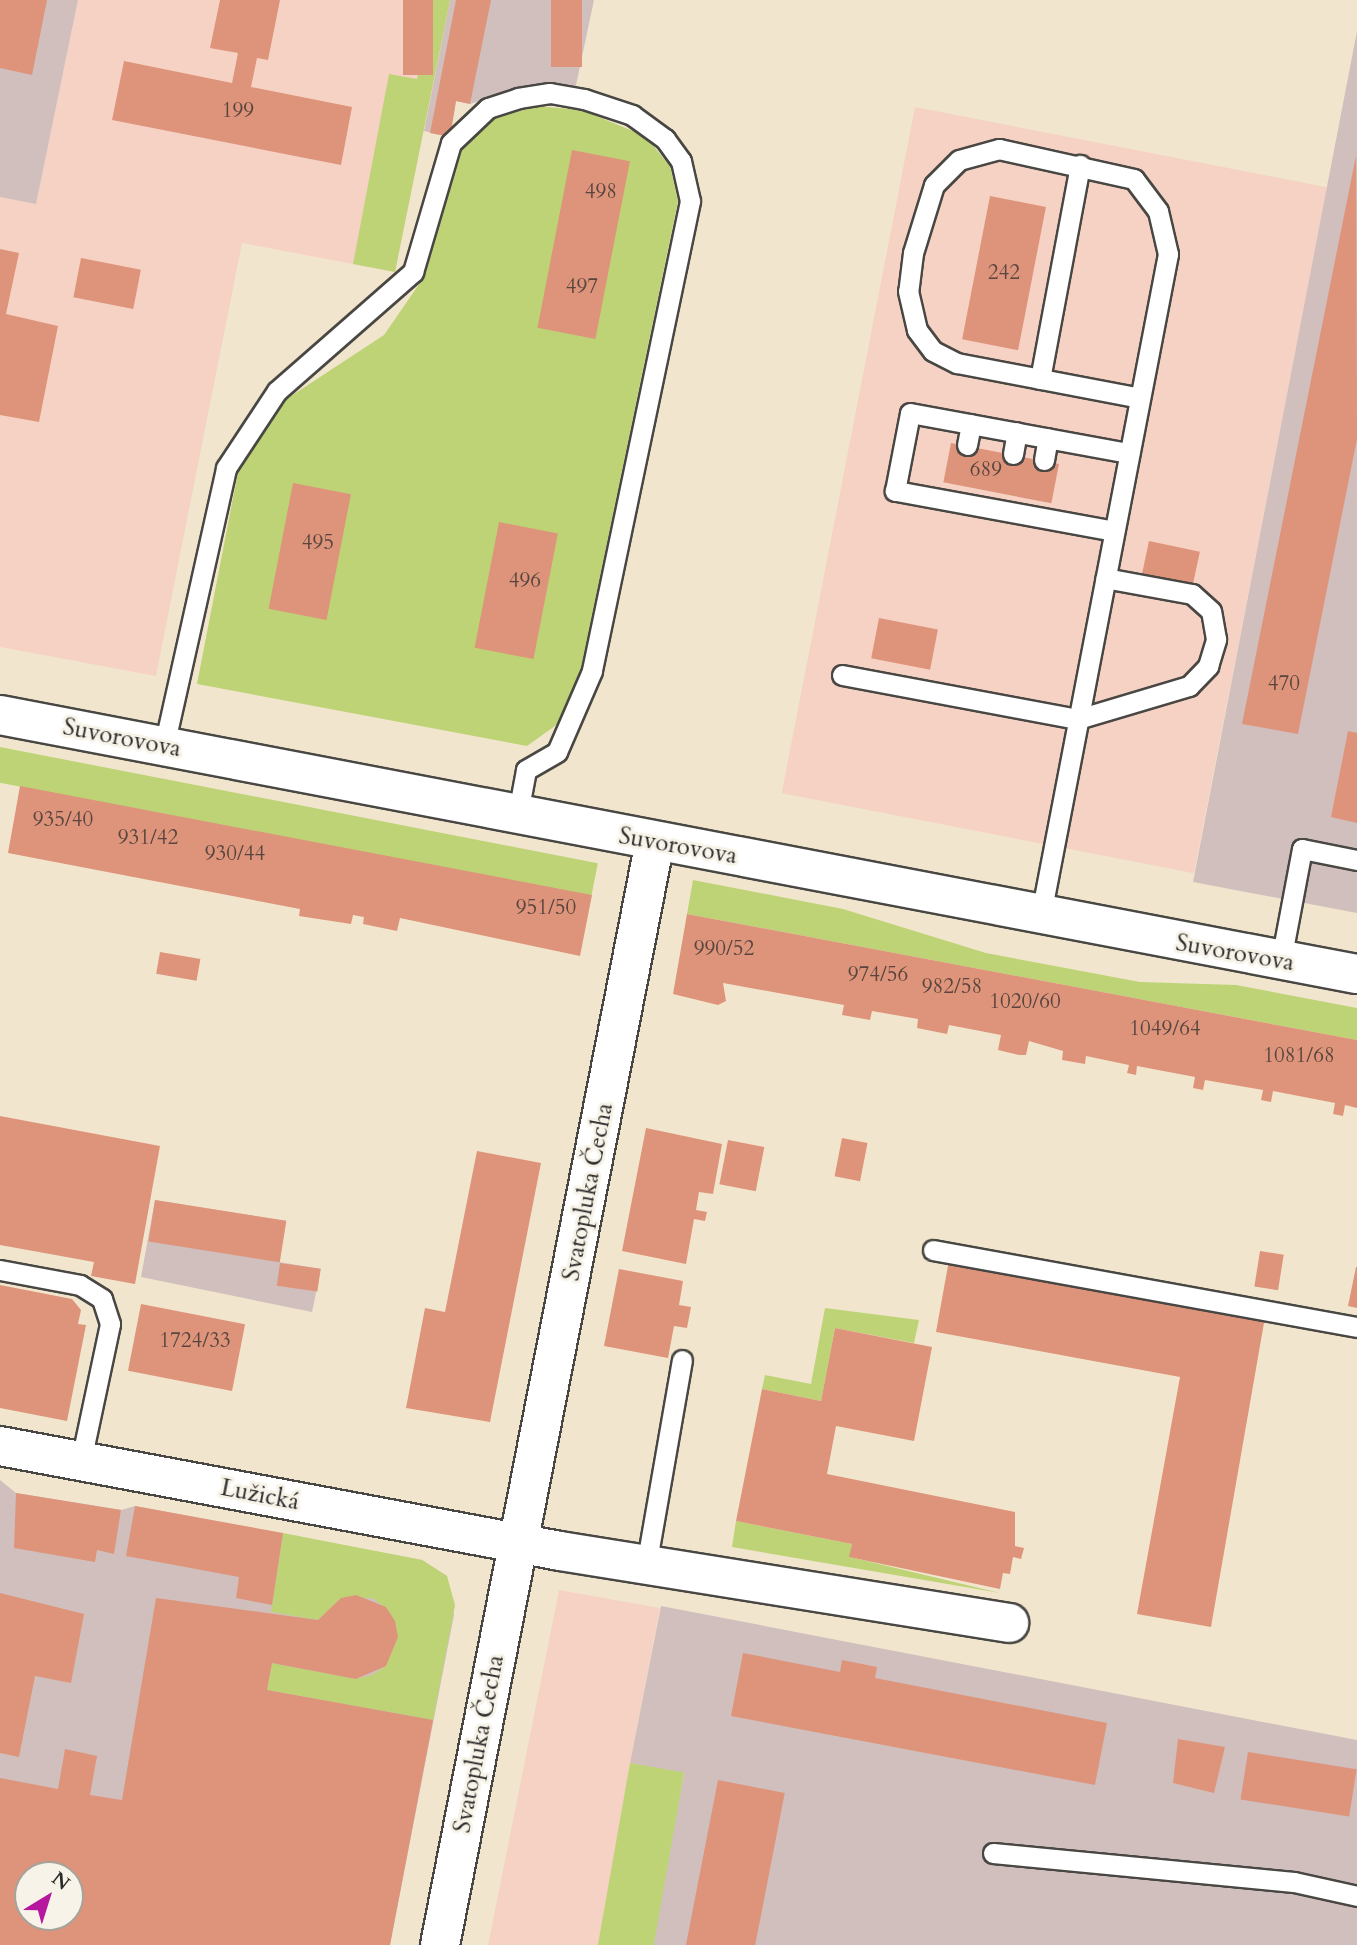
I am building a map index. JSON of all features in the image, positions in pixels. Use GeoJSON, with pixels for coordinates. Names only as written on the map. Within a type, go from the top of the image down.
{"type":"FeatureCollection","features":[{"type":"Feature","properties":{"kind":"street","name":"Suvorovova"},"geometry":{"type":"LineString","coordinates":[[0,715],[517,818],[655,841],[1357,974]]}},
{"type":"Feature","properties":{"kind":"street","name":"Svatopluka Čecha"},"geometry":{"type":"LineString","coordinates":[[440,1945],[655,841]]}},
{"type":"Feature","properties":{"kind":"street","name":"Lužická"},"geometry":{"type":"LineString","coordinates":[[0,1446],[519,1544]]}},
{"type":"Feature","properties":{"kind":"street"},"geometry":{"type":"LineString","coordinates":[[519,1544],[1009,1623]]}},
{"type":"Feature","properties":{"kind":"lane"},"geometry":{"type":"LineString","coordinates":[[164,746],[226,468],[277,391],[413,272],[451,143],[488,108],[517,98],[576,97],[652,126],[681,161],[690,201],[592,671],[557,752],[526,770],[517,818]]}},
{"type":"Feature","properties":{"kind":"lane"},"geometry":{"type":"LineString","coordinates":[[1041,914],[1168,254],[1158,211],[1134,179],[999,149],[959,160],[934,185],[914,253],[908,290],[917,330],[933,351],[957,363],[1140,398]]}},
{"type":"Feature","properties":{"kind":"lane"},"geometry":{"type":"LineString","coordinates":[[1040,379],[1080,165]]}},
{"type":"Feature","properties":{"kind":"lane"},"geometry":{"type":"LineString","coordinates":[[1114,531],[1034,508],[958,493],[895,491],[910,412],[1129,453]]}},
{"type":"Feature","properties":{"kind":"lane"},"geometry":{"type":"LineString","coordinates":[[967,445],[971,424]]}},
{"type":"Feature","properties":{"kind":"lane"},"geometry":{"type":"LineString","coordinates":[[1013,454],[1017,432]]}},
{"type":"Feature","properties":{"kind":"lane"},"geometry":{"type":"LineString","coordinates":[[1044,460],[1048,438]]}},
{"type":"Feature","properties":{"kind":"lane"},"geometry":{"type":"LineString","coordinates":[[842,675],[1078,719],[1189,686],[1208,666],[1216,639],[1210,611],[1192,594],[1105,578]]}},
{"type":"Feature","properties":{"kind":"lane"},"geometry":{"type":"LineString","coordinates":[[1281,960],[1302,849],[1357,860]]}},
{"type":"Feature","properties":{"kind":"lane"},"geometry":{"type":"LineString","coordinates":[[933,1250],[1357,1326]]}},
{"type":"Feature","properties":{"kind":"lane"},"geometry":{"type":"LineString","coordinates":[[0,1270],[80,1285],[102,1299],[110,1324],[81,1461]]}},
{"type":"Feature","properties":{"kind":"lane"},"geometry":{"type":"LineString","coordinates":[[646,1566],[681,1360]]}},
{"type":"Feature","properties":{"kind":"lane"},"geometry":{"type":"LineString","coordinates":[[993,1853],[1294,1882],[1357,1896]]}},
{"type":"Feature","properties":{"kind":"shaded area"},"geometry":{"type":"Polygon","coordinates":[[[0,0],[78,0],[36,204],[0,197],[0,0]]]}},
{"type":"Feature","properties":{"kind":"shaded area"},"geometry":{"type":"Polygon","coordinates":[[[78,0],[450,0],[395,272],[242,243],[156,676],[0,647],[0,197],[36,203],[78,0]]]}},
{"type":"Feature","properties":{"kind":"shaded area"},"geometry":{"type":"Polygon","coordinates":[[[450,0],[594,0],[575,90],[515,90],[470,104],[456,101],[450,137],[424,131],[450,0]]]}},
{"type":"Feature","properties":{"kind":"shaded area"},"geometry":{"type":"Polygon","coordinates":[[[1357,31],[1357,913],[1193,882],[1357,31]]]}},
{"type":"Feature","properties":{"kind":"shaded area"},"geometry":{"type":"Polygon","coordinates":[[[915,107],[1327,187],[1194,873],[782,793],[915,107]]]}},
{"type":"Feature","properties":{"kind":"shaded area"},"geometry":{"type":"Polygon","coordinates":[[[155,1200],[286,1221],[279,1262],[321,1269],[312,1312],[141,1277],[155,1200]]]}},
{"type":"Feature","properties":{"kind":"shaded area"},"geometry":{"type":"Polygon","coordinates":[[[0,1480],[16,1493],[121,1510],[135,1506],[422,1560],[447,1576],[454,1615],[390,1945],[0,1945],[0,1480]]]}},
{"type":"Feature","properties":{"kind":"shaded area"},"geometry":{"type":"Polygon","coordinates":[[[559,1590],[660,1608],[630,1763],[650,1945],[488,1945],[559,1590]]]}},
{"type":"Feature","properties":{"kind":"shaded area"},"geometry":{"type":"Polygon","coordinates":[[[661,1606],[1357,1740],[1357,1945],[650,1945],[684,1774],[630,1763],[661,1606]]]}},
{"type":"Feature","properties":{"kind":"green space"},"geometry":{"type":"Polygon","coordinates":[[[433,0],[450,0],[395,272],[353,264],[389,74],[417,79],[433,0]]]}},
{"type":"Feature","properties":{"kind":"green space"},"geometry":{"type":"Polygon","coordinates":[[[536,106],[582,110],[645,136],[670,166],[678,201],[581,668],[559,723],[527,746],[197,684],[238,472],[285,400],[384,335],[424,277],[461,150],[494,119],[536,106]]]}},
{"type":"Feature","properties":{"kind":"green space"},"geometry":{"type":"Polygon","coordinates":[[[0,747],[598,863],[591,898],[0,783],[0,747]]]}},
{"type":"Feature","properties":{"kind":"green space"},"geometry":{"type":"Polygon","coordinates":[[[693,880],[843,909],[986,953],[1140,982],[1236,985],[1357,1008],[1357,1040],[687,914],[693,880]]]}},
{"type":"Feature","properties":{"kind":"green space"},"geometry":{"type":"Polygon","coordinates":[[[825,1308],[919,1320],[914,1343],[835,1328],[821,1401],[762,1389],[765,1375],[811,1384],[825,1308]]]}},
{"type":"Feature","properties":{"kind":"green space"},"geometry":{"type":"Polygon","coordinates":[[[736,1521],[852,1544],[850,1557],[1000,1593],[732,1547],[736,1521]]]}},
{"type":"Feature","properties":{"kind":"green space"},"geometry":{"type":"Polygon","coordinates":[[[283,1533],[422,1560],[447,1576],[455,1605],[433,1720],[267,1690],[272,1663],[356,1679],[372,1675],[386,1666],[398,1637],[386,1608],[372,1598],[341,1598],[318,1620],[271,1612],[283,1533]]]}},
{"type":"Feature","properties":{"kind":"green space"},"geometry":{"type":"Polygon","coordinates":[[[630,1763],[684,1773],[654,1945],[598,1945],[630,1763]]]}},
{"type":"Feature","properties":{"kind":"building"},"geometry":{"type":"Polygon","coordinates":[[[0,0],[47,0],[32,75],[0,68],[0,0]]]}},
{"type":"Feature","properties":{"kind":"building"},"geometry":{"type":"Polygon","coordinates":[[[220,0],[280,0],[268,60],[257,58],[251,87],[352,107],[341,165],[112,120],[124,61],[232,83],[238,53],[210,48],[220,0]]]}},
{"type":"Feature","properties":{"kind":"building"},"geometry":{"type":"Polygon","coordinates":[[[403,0],[433,0],[433,75],[403,75],[403,0]]]}},
{"type":"Feature","properties":{"kind":"building"},"geometry":{"type":"Polygon","coordinates":[[[456,0],[491,0],[470,104],[456,101],[450,137],[430,133],[456,0]]]}},
{"type":"Feature","properties":{"kind":"building"},"geometry":{"type":"Polygon","coordinates":[[[551,0],[582,0],[582,67],[551,67],[551,0]]]}},
{"type":"Feature","properties":{"kind":"building"},"geometry":{"type":"Polygon","coordinates":[[[572,150],[630,161],[595,339],[537,328],[572,150]]]}},
{"type":"Feature","properties":{"kind":"building"},"geometry":{"type":"Polygon","coordinates":[[[1356,156],[1357,439],[1298,734],[1242,724],[1356,156]]]}},
{"type":"Feature","properties":{"kind":"building"},"geometry":{"type":"Polygon","coordinates":[[[990,196],[1046,207],[1018,350],[962,339],[990,196]]]}},
{"type":"Feature","properties":{"kind":"building"},"geometry":{"type":"Polygon","coordinates":[[[0,249],[19,253],[6,314],[58,326],[39,422],[0,415],[0,249]]]}},
{"type":"Feature","properties":{"kind":"building"},"geometry":{"type":"Polygon","coordinates":[[[81,258],[141,270],[133,309],[73,297],[81,258]]]}},
{"type":"Feature","properties":{"kind":"building"},"geometry":{"type":"Polygon","coordinates":[[[951,443],[1059,464],[1051,503],[943,482],[951,443]]]}},
{"type":"Feature","properties":{"kind":"building"},"geometry":{"type":"Polygon","coordinates":[[[293,483],[351,494],[326,620],[269,609],[293,483]]]}},
{"type":"Feature","properties":{"kind":"building"},"geometry":{"type":"Polygon","coordinates":[[[499,522],[558,533],[533,659],[475,648],[499,522]]]}},
{"type":"Feature","properties":{"kind":"building"},"geometry":{"type":"Polygon","coordinates":[[[1149,541],[1200,552],[1193,585],[1142,574],[1149,541]]]}},
{"type":"Feature","properties":{"kind":"building"},"geometry":{"type":"Polygon","coordinates":[[[879,618],[938,629],[930,670],[871,658],[879,618]]]}},
{"type":"Feature","properties":{"kind":"building"},"geometry":{"type":"Polygon","coordinates":[[[1348,731],[1357,733],[1357,823],[1331,817],[1348,731]]]}},
{"type":"Feature","properties":{"kind":"building"},"geometry":{"type":"Polygon","coordinates":[[[20,786],[592,895],[580,956],[400,918],[397,931],[363,924],[364,917],[353,915],[351,924],[299,916],[300,909],[8,853],[20,786]]]}},
{"type":"Feature","properties":{"kind":"building"},"geometry":{"type":"Polygon","coordinates":[[[687,914],[1357,1040],[1357,1108],[1345,1105],[1343,1116],[1333,1114],[1335,1103],[1273,1091],[1271,1102],[1261,1100],[1263,1090],[1205,1080],[1203,1090],[1193,1088],[1195,1077],[1137,1066],[1136,1075],[1127,1073],[1129,1065],[1086,1056],[1085,1064],[1062,1060],[1063,1051],[1029,1041],[1026,1055],[1019,1055],[998,1050],[1001,1035],[949,1025],[947,1034],[917,1028],[918,1019],[872,1011],[870,1020],[842,1015],[844,1005],[723,983],[726,1001],[718,1005],[673,994],[687,914]]]}},
{"type":"Feature","properties":{"kind":"building"},"geometry":{"type":"Polygon","coordinates":[[[160,952],[200,959],[197,981],[156,974],[160,952]]]}},
{"type":"Feature","properties":{"kind":"building"},"geometry":{"type":"Polygon","coordinates":[[[0,1116],[160,1146],[135,1284],[91,1276],[94,1262],[0,1245],[0,1116]]]}},
{"type":"Feature","properties":{"kind":"building"},"geometry":{"type":"Polygon","coordinates":[[[646,1128],[722,1144],[713,1194],[699,1192],[696,1210],[707,1212],[705,1221],[694,1219],[686,1264],[622,1251],[646,1128]]]}},
{"type":"Feature","properties":{"kind":"building"},"geometry":{"type":"Polygon","coordinates":[[[842,1138],[868,1143],[860,1181],[835,1176],[842,1138]]]}},
{"type":"Feature","properties":{"kind":"building"},"geometry":{"type":"Polygon","coordinates":[[[728,1140],[764,1147],[756,1191],[719,1184],[728,1140]]]}},
{"type":"Feature","properties":{"kind":"building"},"geometry":{"type":"Polygon","coordinates":[[[477,1151],[541,1163],[490,1422],[406,1408],[425,1308],[445,1312],[477,1151]]]}},
{"type":"Feature","properties":{"kind":"building"},"geometry":{"type":"Polygon","coordinates":[[[155,1200],[286,1221],[280,1262],[148,1241],[155,1200]]]}},
{"type":"Feature","properties":{"kind":"building"},"geometry":{"type":"Polygon","coordinates":[[[1260,1251],[1284,1255],[1278,1290],[1254,1287],[1260,1251]]]}},
{"type":"Feature","properties":{"kind":"building"},"geometry":{"type":"Polygon","coordinates":[[[949,1260],[1265,1317],[1211,1627],[1137,1614],[1180,1377],[936,1332],[949,1260]]]}},
{"type":"Feature","properties":{"kind":"building"},"geometry":{"type":"Polygon","coordinates":[[[280,1263],[321,1269],[317,1291],[277,1286],[280,1263]]]}},
{"type":"Feature","properties":{"kind":"building"},"geometry":{"type":"Polygon","coordinates":[[[1357,1267],[1357,1308],[1348,1306],[1357,1267]]]}},
{"type":"Feature","properties":{"kind":"building"},"geometry":{"type":"Polygon","coordinates":[[[619,1269],[683,1281],[679,1305],[691,1307],[687,1328],[674,1326],[668,1358],[604,1346],[619,1269]]]}},
{"type":"Feature","properties":{"kind":"building"},"geometry":{"type":"Polygon","coordinates":[[[0,1285],[72,1299],[81,1310],[78,1324],[86,1325],[67,1421],[0,1408],[0,1285]]]}},
{"type":"Feature","properties":{"kind":"building"},"geometry":{"type":"Polygon","coordinates":[[[141,1304],[245,1324],[232,1391],[128,1371],[141,1304]]]}},
{"type":"Feature","properties":{"kind":"building"},"geometry":{"type":"Polygon","coordinates":[[[835,1328],[932,1347],[914,1441],[836,1426],[827,1474],[1015,1512],[1015,1546],[1024,1548],[1021,1559],[1013,1557],[1010,1574],[1003,1573],[1000,1589],[849,1557],[852,1544],[736,1521],[762,1389],[821,1401],[835,1328]]]}},
{"type":"Feature","properties":{"kind":"building"},"geometry":{"type":"Polygon","coordinates":[[[16,1493],[121,1510],[114,1554],[97,1550],[95,1562],[14,1548],[16,1493]]]}},
{"type":"Feature","properties":{"kind":"building"},"geometry":{"type":"Polygon","coordinates":[[[135,1506],[283,1533],[272,1605],[236,1598],[239,1577],[126,1556],[135,1506]]]}},
{"type":"Feature","properties":{"kind":"building"},"geometry":{"type":"Polygon","coordinates":[[[0,1593],[84,1614],[71,1683],[35,1676],[19,1757],[0,1753],[0,1593]]]}},
{"type":"Feature","properties":{"kind":"building"},"geometry":{"type":"Polygon","coordinates":[[[356,1595],[386,1607],[395,1621],[398,1637],[386,1666],[356,1679],[272,1663],[267,1690],[433,1720],[390,1945],[0,1945],[0,1778],[58,1789],[65,1749],[97,1756],[90,1795],[122,1800],[156,1598],[318,1620],[341,1598],[356,1595]]]}},
{"type":"Feature","properties":{"kind":"building"},"geometry":{"type":"Polygon","coordinates":[[[743,1653],[840,1672],[842,1660],[877,1667],[875,1678],[1107,1723],[1095,1785],[731,1716],[743,1653]]]}},
{"type":"Feature","properties":{"kind":"building"},"geometry":{"type":"Polygon","coordinates":[[[1178,1739],[1225,1747],[1214,1793],[1173,1783],[1178,1739]]]}},
{"type":"Feature","properties":{"kind":"building"},"geometry":{"type":"Polygon","coordinates":[[[1248,1752],[1357,1769],[1349,1817],[1240,1799],[1248,1752]]]}},
{"type":"Feature","properties":{"kind":"building"},"geometry":{"type":"Polygon","coordinates":[[[718,1780],[785,1793],[755,1945],[686,1945],[718,1780]]]}}]}
